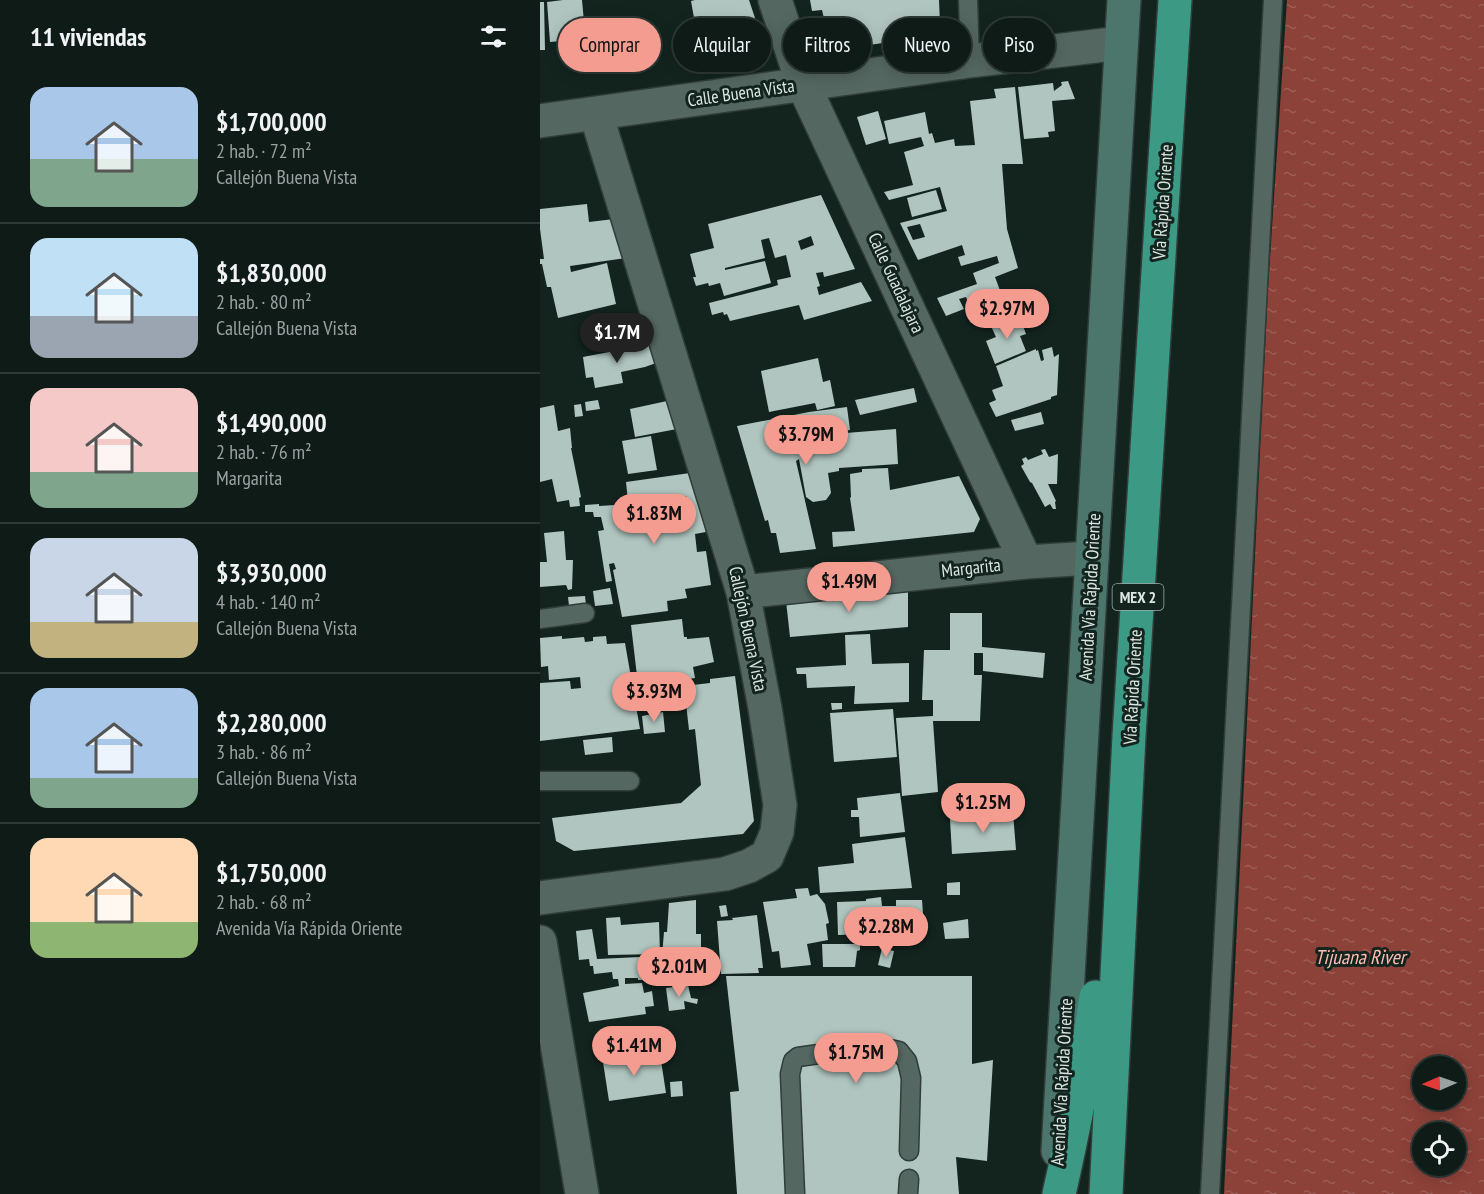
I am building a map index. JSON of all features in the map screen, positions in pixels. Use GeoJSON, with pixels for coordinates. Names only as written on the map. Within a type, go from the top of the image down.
{"type":"FeatureCollection","features":[{"type":"Feature","properties":{"kind":"highway","name":"Vía Rápida Oriente"},"geometry":{"type":"LineString","coordinates":[[1106,1194],[1130,736],[1175,0]]}},
{"type":"Feature","properties":{"kind":"highway"},"geometry":{"type":"LineString","coordinates":[[1057,1194],[1077,1118],[1090,1042],[1130,736]]}},
{"type":"Feature","properties":{"kind":"main road","name":"Avenida Vía Rápida Oriente"},"geometry":{"type":"LineString","coordinates":[[1057,1194],[1124,0]]}},
{"type":"Feature","properties":{"kind":"street","name":"Calle Guadalajara"},"geometry":{"type":"LineString","coordinates":[[775,0],[803,84],[1026,562]]}},
{"type":"Feature","properties":{"kind":"street","name":"Calle Buena Vista"},"geometry":{"type":"LineString","coordinates":[[971,61],[1121,44]]}},
{"type":"Feature","properties":{"kind":"street","name":"Calle Buena Vista"},"geometry":{"type":"LineString","coordinates":[[540,121],[890,72]]}},
{"type":"Feature","properties":{"kind":"street","name":"Callejón Buena Vista"},"geometry":{"type":"LineString","coordinates":[[540,898],[725,874],[749,866],[767,856],[777,832],[780,805],[765,708],[743,592],[596,114]]}},
{"type":"Feature","properties":{"kind":"street","name":"Margarita"},"geometry":{"type":"LineString","coordinates":[[743,592],[1026,562],[1092,558]]}},
{"type":"Feature","properties":{"kind":"street"},"geometry":{"type":"LineString","coordinates":[[540,942],[582,1194]]}},
{"type":"Feature","properties":{"kind":"lane"},"geometry":{"type":"LineString","coordinates":[[968,0],[969,18]]}},
{"type":"Feature","properties":{"kind":"lane"},"geometry":{"type":"LineString","coordinates":[[1209,1194],[1273,0]]}},
{"type":"Feature","properties":{"kind":"lane"},"geometry":{"type":"LineString","coordinates":[[540,619],[585,613]]}},
{"type":"Feature","properties":{"kind":"lane"},"geometry":{"type":"LineString","coordinates":[[540,781],[630,781]]}},
{"type":"Feature","properties":{"kind":"lane"},"geometry":{"type":"LineString","coordinates":[[795,1194],[790,1074],[793,1060],[798,1057],[861,1048],[881,1047],[899,1051],[907,1061],[910,1078],[909,1151]]}},
{"type":"Feature","properties":{"kind":"water","name":"Tijuana River"},"geometry":{"type":"Polygon","coordinates":[[[1287,0],[1484,0],[1484,1194],[1224,1194],[1268,289],[1287,0]]]}},
{"type":"Feature","properties":{"kind":"building"},"geometry":{"type":"Polygon","coordinates":[[[582,0],[584,18],[558,18],[558,41],[550,42],[547,2],[582,0]]]}},
{"type":"Feature","properties":{"kind":"building"},"geometry":{"type":"Polygon","coordinates":[[[749,0],[755,18],[694,18],[691,1],[749,0]]]}},
{"type":"Feature","properties":{"kind":"building"},"geometry":{"type":"Polygon","coordinates":[[[810,0],[939,0],[940,18],[883,18],[883,43],[871,45],[871,18],[824,18],[822,10],[812,11],[810,0]]]}},
{"type":"Feature","properties":{"kind":"building"},"geometry":{"type":"Polygon","coordinates":[[[540,2],[544,2],[545,50],[540,50],[540,2]]]}},
{"type":"Feature","properties":{"kind":"building"},"geometry":{"type":"Polygon","coordinates":[[[1068,81],[1075,99],[1052,101],[1055,131],[1048,132],[1049,137],[1024,139],[1018,87],[1053,83],[1054,91],[1062,85],[1061,82],[1068,81]]]}},
{"type":"Feature","properties":{"kind":"building"},"geometry":{"type":"Polygon","coordinates":[[[1015,87],[1023,164],[1002,164],[1007,229],[1018,268],[995,277],[1007,309],[971,323],[966,312],[971,311],[966,297],[959,299],[964,309],[946,316],[937,298],[977,284],[973,273],[999,263],[997,256],[961,266],[958,257],[965,255],[962,245],[918,260],[900,223],[947,211],[940,187],[889,200],[884,192],[913,185],[904,152],[924,146],[921,137],[889,144],[884,121],[925,112],[929,134],[932,133],[935,143],[954,139],[955,146],[975,145],[970,101],[996,98],[994,89],[1015,87]],[[920,224],[907,227],[913,240],[925,237],[920,224]]]}},
{"type":"Feature","properties":{"kind":"building"},"geometry":{"type":"Polygon","coordinates":[[[878,111],[886,139],[866,145],[857,117],[878,111]]]}},
{"type":"Feature","properties":{"kind":"building"},"geometry":{"type":"Polygon","coordinates":[[[936,190],[942,209],[912,217],[907,198],[936,190]]]}},
{"type":"Feature","properties":{"kind":"building"},"geometry":{"type":"Polygon","coordinates":[[[821,195],[855,269],[824,277],[823,272],[816,273],[820,286],[817,287],[819,295],[861,282],[872,301],[804,320],[799,305],[730,321],[727,314],[724,315],[723,312],[712,315],[709,303],[772,287],[778,285],[777,280],[791,277],[786,255],[775,258],[769,238],[761,240],[765,258],[725,268],[725,270],[765,261],[771,283],[724,296],[720,283],[696,286],[690,254],[714,248],[708,224],[821,195]],[[811,236],[798,241],[801,250],[814,245],[811,236]]]}},
{"type":"Feature","properties":{"kind":"building"},"geometry":{"type":"Polygon","coordinates":[[[587,204],[589,222],[614,219],[626,258],[570,266],[571,272],[607,263],[616,304],[558,318],[551,287],[547,287],[542,264],[540,264],[540,259],[544,259],[540,209],[587,204]]]}},
{"type":"Feature","properties":{"kind":"building"},"geometry":{"type":"Polygon","coordinates":[[[1019,315],[1026,334],[1020,336],[1026,351],[995,364],[986,341],[996,337],[991,326],[1019,315]]]}},
{"type":"Feature","properties":{"kind":"building"},"geometry":{"type":"Polygon","coordinates":[[[651,344],[656,363],[621,372],[623,383],[595,388],[593,377],[586,378],[583,357],[651,344]]]}},
{"type":"Feature","properties":{"kind":"building"},"geometry":{"type":"Polygon","coordinates":[[[1052,347],[1054,357],[1059,354],[1057,395],[996,417],[989,403],[996,400],[992,390],[1003,386],[996,366],[1036,349],[1041,361],[1044,360],[1042,350],[1052,347]]]}},
{"type":"Feature","properties":{"kind":"building"},"geometry":{"type":"Polygon","coordinates":[[[818,358],[823,382],[830,380],[835,406],[817,410],[815,403],[769,412],[761,371],[818,358]]]}},
{"type":"Feature","properties":{"kind":"building"},"geometry":{"type":"Polygon","coordinates":[[[914,388],[917,402],[860,415],[855,400],[914,388]]]}},
{"type":"Feature","properties":{"kind":"building"},"geometry":{"type":"Polygon","coordinates":[[[598,400],[600,409],[586,411],[585,402],[598,400]]]}},
{"type":"Feature","properties":{"kind":"building"},"geometry":{"type":"Polygon","coordinates":[[[667,401],[677,429],[635,437],[630,409],[667,401]]]}},
{"type":"Feature","properties":{"kind":"building"},"geometry":{"type":"Polygon","coordinates":[[[581,404],[583,416],[575,417],[574,405],[581,404]]]}},
{"type":"Feature","properties":{"kind":"building"},"geometry":{"type":"Polygon","coordinates":[[[554,405],[558,431],[570,428],[571,448],[581,497],[579,498],[580,506],[570,507],[569,500],[557,502],[552,479],[540,482],[540,408],[554,405]]]}},
{"type":"Feature","properties":{"kind":"building"},"geometry":{"type":"Polygon","coordinates":[[[847,407],[850,430],[833,432],[833,434],[896,429],[898,464],[839,468],[839,471],[828,473],[831,493],[826,500],[813,502],[806,497],[799,459],[796,461],[816,549],[780,553],[776,533],[771,533],[768,520],[765,521],[737,426],[847,407]]]}},
{"type":"Feature","properties":{"kind":"building"},"geometry":{"type":"Polygon","coordinates":[[[1041,412],[1044,424],[1015,431],[1011,420],[1041,412]]]}},
{"type":"Feature","properties":{"kind":"building"},"geometry":{"type":"Polygon","coordinates":[[[651,436],[657,470],[628,474],[622,441],[651,436]]]}},
{"type":"Feature","properties":{"kind":"building"},"geometry":{"type":"Polygon","coordinates":[[[1045,449],[1049,457],[1058,454],[1057,484],[1048,484],[1056,501],[1056,509],[1053,509],[1050,504],[1045,507],[1021,466],[1024,464],[1022,459],[1026,457],[1028,460],[1043,454],[1041,450],[1045,449]]]}},
{"type":"Feature","properties":{"kind":"building"},"geometry":{"type":"Polygon","coordinates":[[[888,468],[890,490],[959,476],[980,519],[974,532],[833,547],[832,532],[855,531],[850,498],[850,474],[862,472],[862,469],[888,468]]]}},
{"type":"Feature","properties":{"kind":"building"},"geometry":{"type":"Polygon","coordinates":[[[690,473],[706,532],[695,534],[697,552],[706,551],[711,585],[685,589],[687,598],[667,601],[668,611],[622,617],[613,570],[616,569],[614,563],[609,564],[612,581],[606,582],[598,531],[604,530],[601,517],[594,517],[593,512],[585,512],[585,505],[615,505],[616,517],[623,516],[624,522],[632,523],[630,505],[687,499],[686,496],[628,501],[626,482],[690,473]]]}},
{"type":"Feature","properties":{"kind":"building"},"geometry":{"type":"Polygon","coordinates":[[[564,531],[566,560],[573,560],[572,589],[568,590],[566,585],[540,587],[540,562],[547,562],[544,533],[564,531]]]}},
{"type":"Feature","properties":{"kind":"building"},"geometry":{"type":"Polygon","coordinates":[[[610,588],[613,604],[595,606],[593,591],[610,588]]]}},
{"type":"Feature","properties":{"kind":"building"},"geometry":{"type":"Polygon","coordinates":[[[908,588],[908,627],[790,637],[786,601],[908,588]]]}},
{"type":"Feature","properties":{"kind":"building"},"geometry":{"type":"Polygon","coordinates":[[[585,596],[586,605],[569,606],[568,597],[585,596]]]}},
{"type":"Feature","properties":{"kind":"building"},"geometry":{"type":"Polygon","coordinates":[[[950,613],[982,613],[982,647],[1045,653],[1043,678],[983,671],[983,653],[974,653],[974,675],[982,675],[980,721],[933,721],[938,792],[902,796],[896,718],[933,716],[933,700],[922,700],[924,650],[950,650],[950,613]]]}},
{"type":"Feature","properties":{"kind":"building"},"geometry":{"type":"Polygon","coordinates":[[[682,619],[684,637],[687,639],[709,637],[714,662],[693,667],[695,678],[670,682],[669,673],[637,676],[631,625],[682,619]]]}},
{"type":"Feature","properties":{"kind":"building"},"geometry":{"type":"Polygon","coordinates":[[[870,634],[872,664],[909,663],[909,702],[854,704],[855,686],[807,688],[806,674],[797,674],[796,668],[846,665],[845,635],[870,634]]]}},
{"type":"Feature","properties":{"kind":"building"},"geometry":{"type":"Polygon","coordinates":[[[562,636],[562,639],[584,637],[585,642],[593,641],[593,637],[606,636],[607,644],[625,643],[640,729],[540,741],[540,683],[570,681],[571,689],[581,688],[580,677],[549,680],[548,666],[541,667],[540,638],[562,636]]]}},
{"type":"Feature","properties":{"kind":"building"},"geometry":{"type":"Polygon","coordinates":[[[735,676],[754,821],[743,834],[574,851],[556,841],[552,818],[681,803],[701,785],[695,729],[689,730],[684,686],[710,683],[710,679],[735,676]]]}},
{"type":"Feature","properties":{"kind":"building"},"geometry":{"type":"Polygon","coordinates":[[[831,703],[842,703],[842,709],[832,710],[831,703]]]}},
{"type":"Feature","properties":{"kind":"building"},"geometry":{"type":"Polygon","coordinates":[[[893,709],[897,757],[834,762],[830,713],[893,709]]]}},
{"type":"Feature","properties":{"kind":"building"},"geometry":{"type":"Polygon","coordinates":[[[663,712],[665,732],[644,734],[642,716],[663,712]]]}},
{"type":"Feature","properties":{"kind":"building"},"geometry":{"type":"Polygon","coordinates":[[[612,737],[613,752],[585,755],[583,740],[612,737]]]}},
{"type":"Feature","properties":{"kind":"building"},"geometry":{"type":"Polygon","coordinates":[[[900,793],[905,832],[860,837],[859,817],[851,817],[851,810],[858,810],[857,798],[900,793]]]}},
{"type":"Feature","properties":{"kind":"building"},"geometry":{"type":"Polygon","coordinates":[[[1013,813],[1016,850],[952,854],[950,819],[1013,813]]]}},
{"type":"Feature","properties":{"kind":"building"},"geometry":{"type":"Polygon","coordinates":[[[905,837],[912,888],[820,893],[818,867],[854,863],[852,844],[905,837]]]}},
{"type":"Feature","properties":{"kind":"building"},"geometry":{"type":"Polygon","coordinates":[[[960,882],[960,895],[947,895],[947,883],[960,882]]]}},
{"type":"Feature","properties":{"kind":"building"},"geometry":{"type":"Polygon","coordinates":[[[808,888],[810,896],[817,894],[825,904],[829,923],[826,924],[828,940],[807,944],[811,965],[781,968],[779,951],[772,952],[763,902],[797,898],[795,889],[808,888]]]}},
{"type":"Feature","properties":{"kind":"building"},"geometry":{"type":"Polygon","coordinates":[[[881,897],[882,906],[896,906],[896,900],[922,900],[924,927],[905,927],[905,930],[867,930],[867,934],[838,935],[837,902],[866,901],[866,899],[881,897]]]}},
{"type":"Feature","properties":{"kind":"building"},"geometry":{"type":"Polygon","coordinates":[[[696,900],[696,934],[701,934],[701,963],[664,963],[665,979],[625,978],[625,984],[642,983],[644,993],[652,991],[654,1006],[645,1007],[646,1014],[589,1022],[583,993],[619,986],[618,979],[613,979],[612,972],[594,974],[589,959],[579,960],[576,931],[592,929],[597,959],[662,956],[664,932],[667,932],[669,903],[696,900]]]}},
{"type":"Feature","properties":{"kind":"building"},"geometry":{"type":"Polygon","coordinates":[[[726,905],[728,916],[721,917],[719,906],[726,905]]]}},
{"type":"Feature","properties":{"kind":"building"},"geometry":{"type":"Polygon","coordinates":[[[757,915],[763,968],[758,968],[759,973],[721,974],[717,921],[757,915]]]}},
{"type":"Feature","properties":{"kind":"building"},"geometry":{"type":"Polygon","coordinates":[[[620,917],[621,925],[659,922],[660,954],[608,955],[606,918],[620,917]]]}},
{"type":"Feature","properties":{"kind":"building"},"geometry":{"type":"Polygon","coordinates":[[[968,919],[969,938],[945,939],[943,923],[968,919]]]}},
{"type":"Feature","properties":{"kind":"building"},"geometry":{"type":"Polygon","coordinates":[[[822,944],[860,944],[855,967],[823,967],[822,944]]]}},
{"type":"Feature","properties":{"kind":"building"},"geometry":{"type":"Polygon","coordinates":[[[882,948],[894,951],[890,968],[878,965],[882,948]]]}},
{"type":"Feature","properties":{"kind":"building"},"geometry":{"type":"Polygon","coordinates":[[[726,976],[972,976],[972,1064],[993,1060],[987,1161],[956,1157],[959,1194],[737,1194],[730,1092],[739,1091],[726,976]]]}},
{"type":"Feature","properties":{"kind":"building"},"geometry":{"type":"Polygon","coordinates":[[[688,985],[691,998],[698,999],[697,1004],[684,1001],[685,1009],[669,1011],[666,988],[688,985]]]}},
{"type":"Feature","properties":{"kind":"building"},"geometry":{"type":"Polygon","coordinates":[[[660,1054],[666,1093],[609,1101],[603,1062],[660,1054]]]}},
{"type":"Feature","properties":{"kind":"building"},"geometry":{"type":"Polygon","coordinates":[[[682,1081],[683,1096],[671,1097],[670,1082],[682,1081]]]}}]}
